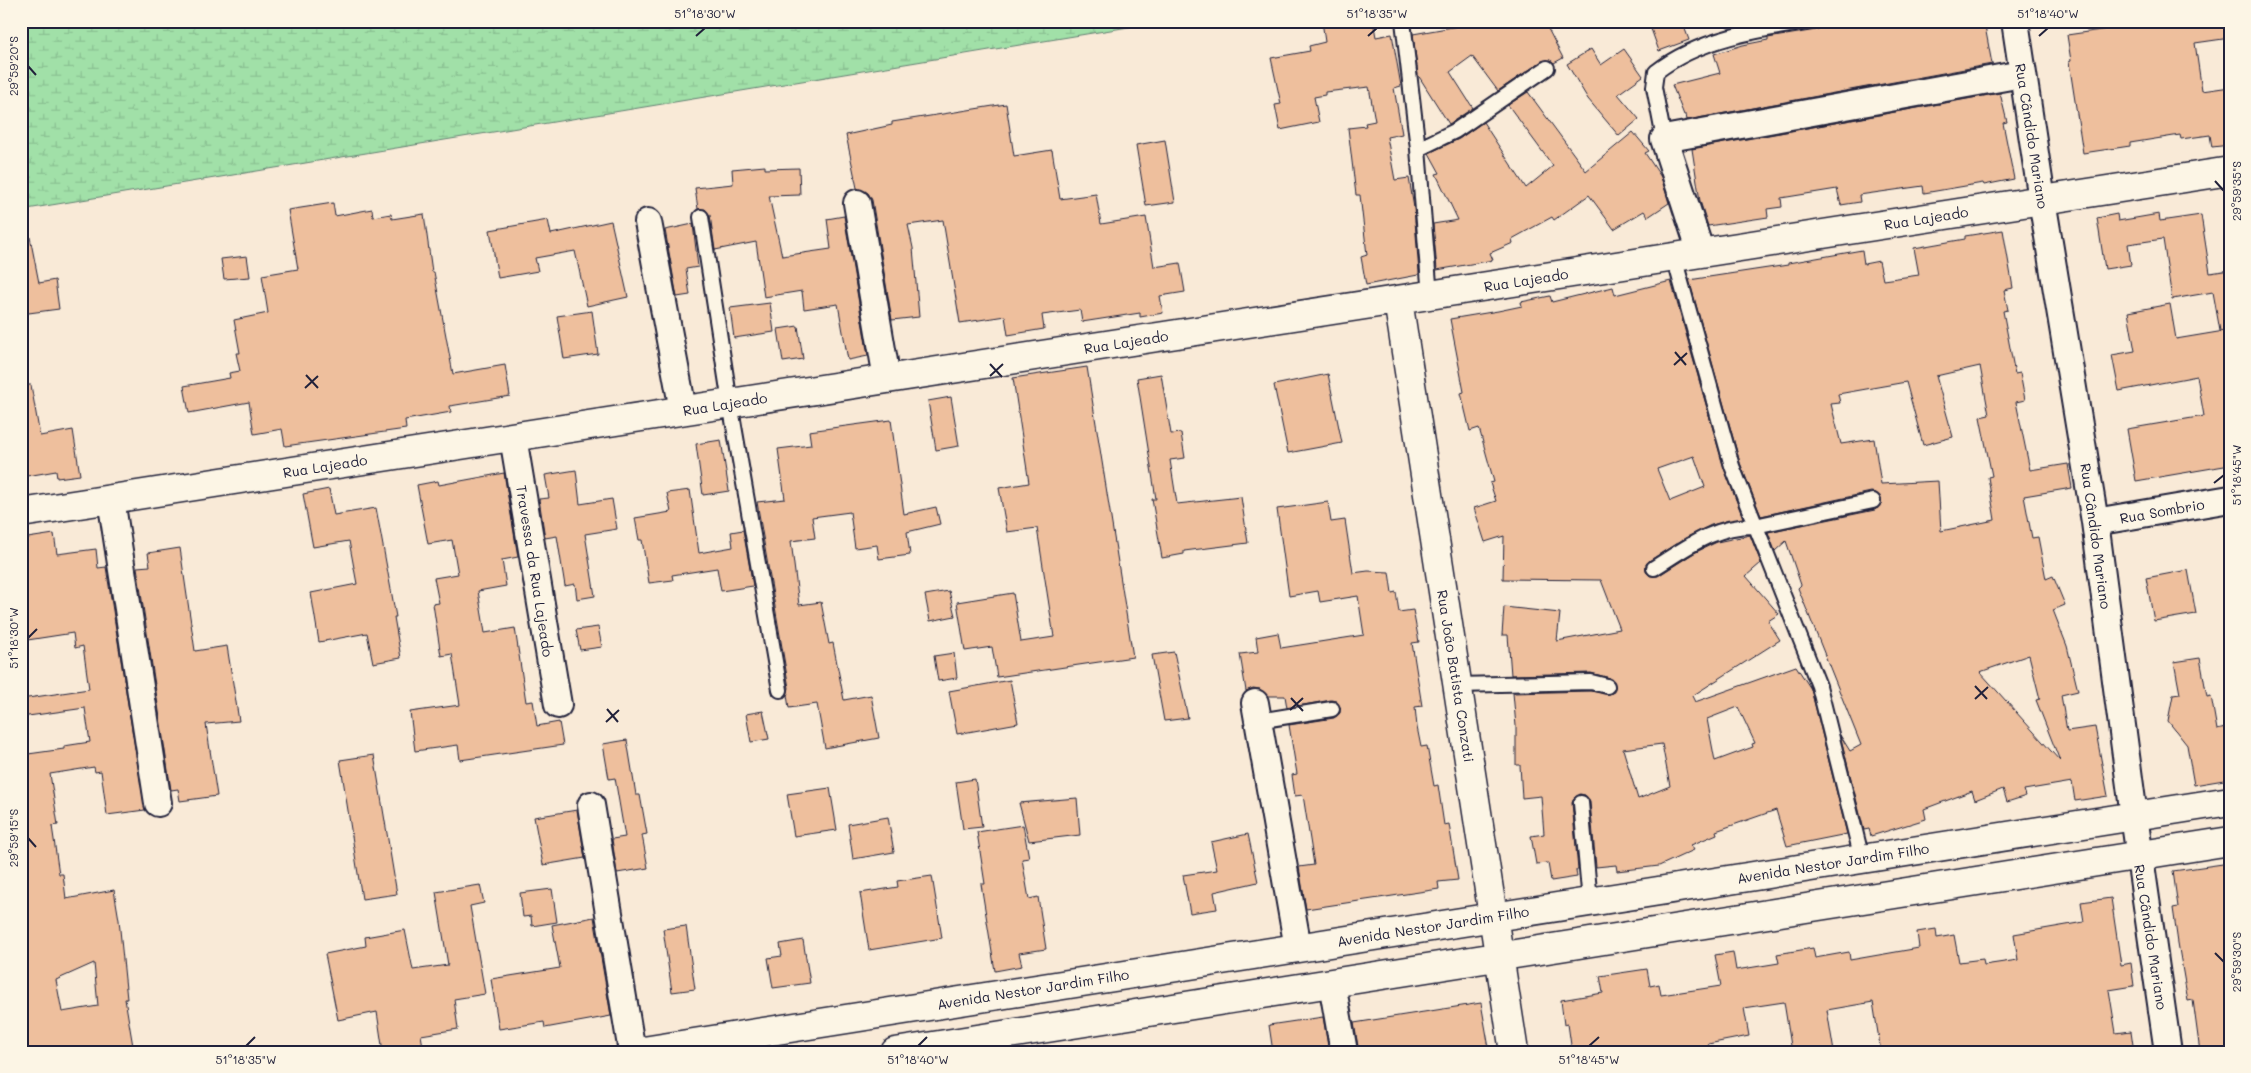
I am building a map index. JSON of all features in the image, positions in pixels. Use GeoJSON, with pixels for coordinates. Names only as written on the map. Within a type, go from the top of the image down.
{"type":"FeatureCollection","features":[{"type":"Feature","properties":{"kind":"street","name":"Rua Cândido Mariano"},"geometry":{"type":"LineString","coordinates":[[2015,21],[2042,200],[2095,522],[2139,855],[2168,1052]]}},
{"type":"Feature","properties":{"kind":"street"},"geometry":{"type":"LineString","coordinates":[[1701,253],[1664,139],[2022,74]]}},
{"type":"Feature","properties":{"kind":"street","name":"Rua Lajeado"},"geometry":{"type":"LineString","coordinates":[[21,513],[2230,171]]}},
{"type":"Feature","properties":{"kind":"street"},"geometry":{"type":"LineString","coordinates":[[857,203],[887,379]]}},
{"type":"Feature","properties":{"kind":"street"},"geometry":{"type":"LineString","coordinates":[[648,222],[683,410]]}},
{"type":"Feature","properties":{"kind":"street","name":"Rua João Batista Conzati"},"geometry":{"type":"LineString","coordinates":[[1398,300],[1514,1052]]}},
{"type":"Feature","properties":{"kind":"street","name":"Travessa da Rua Lajeado"},"geometry":{"type":"LineString","coordinates":[[513,437],[558,705]]}},
{"type":"Feature","properties":{"kind":"street"},"geometry":{"type":"LineString","coordinates":[[111,499],[158,803]]}},
{"type":"Feature","properties":{"kind":"street","name":"Rua Sombrio"},"geometry":{"type":"LineString","coordinates":[[2095,522],[2230,499]]}},
{"type":"Feature","properties":{"kind":"street"},"geometry":{"type":"LineString","coordinates":[[1256,712],[1298,948]]}},
{"type":"Feature","properties":{"kind":"street","name":"Avenida Nestor Jardim Filho"},"geometry":{"type":"LineString","coordinates":[[637,1052],[753,1043],[1170,968],[2230,801]]}},
{"type":"Feature","properties":{"kind":"street"},"geometry":{"type":"LineString","coordinates":[[591,805],[632,1052]]}},
{"type":"Feature","properties":{"kind":"street"},"geometry":{"type":"LineString","coordinates":[[900,1051],[2230,841]]}},
{"type":"Feature","properties":{"kind":"street"},"geometry":{"type":"LineString","coordinates":[[1170,968],[1177,1007]]}},
{"type":"Feature","properties":{"kind":"street"},"geometry":{"type":"LineString","coordinates":[[1332,983],[1344,1052]]}},
{"type":"Feature","properties":{"kind":"lane"},"geometry":{"type":"LineString","coordinates":[[1403,21],[1418,149],[1430,296]]}},
{"type":"Feature","properties":{"kind":"lane"},"geometry":{"type":"LineString","coordinates":[[1664,139],[1654,87],[1656,72],[1687,52],[1757,30],[1815,21]]}},
{"type":"Feature","properties":{"kind":"lane"},"geometry":{"type":"LineString","coordinates":[[1418,149],[1455,131],[1547,68]]}},
{"type":"Feature","properties":{"kind":"lane"},"geometry":{"type":"LineString","coordinates":[[701,217],[730,403],[780,690]]}},
{"type":"Feature","properties":{"kind":"lane"},"geometry":{"type":"LineString","coordinates":[[1674,257],[1732,466],[1819,686],[1862,859]]}},
{"type":"Feature","properties":{"kind":"lane"},"geometry":{"type":"LineString","coordinates":[[1654,568],[1710,533],[1737,526],[1755,526],[1873,501]]}},
{"type":"Feature","properties":{"kind":"lane"},"geometry":{"type":"LineString","coordinates":[[1458,685],[1591,682],[1607,686]]}},
{"type":"Feature","properties":{"kind":"lane"},"geometry":{"type":"LineString","coordinates":[[1256,712],[1332,709]]}},
{"type":"Feature","properties":{"kind":"lane"},"geometry":{"type":"LineString","coordinates":[[1582,803],[1590,902]]}},
{"type":"Feature","properties":{"kind":"green space"},"geometry":{"type":"Polygon","coordinates":[[[21,21],[1165,21],[21,210],[21,21]]]}},
{"type":"Feature","properties":{"kind":"building"},"geometry":{"type":"Polygon","coordinates":[[[1322,21],[1373,21],[1376,37],[1392,34],[1401,86],[1394,88],[1402,134],[1387,137],[1395,180],[1409,178],[1414,208],[1418,275],[1366,285],[1361,257],[1367,255],[1360,195],[1356,195],[1348,128],[1366,126],[1365,123],[1375,121],[1369,87],[1325,92],[1325,95],[1314,97],[1319,122],[1280,130],[1275,105],[1281,104],[1271,58],[1310,51],[1309,46],[1325,42],[1322,21]]]}},
{"type":"Feature","properties":{"kind":"building"},"geometry":{"type":"Polygon","coordinates":[[[1487,21],[1544,21],[1563,58],[1554,63],[1550,60],[1542,61],[1498,91],[1472,56],[1450,72],[1473,108],[1449,124],[1418,75],[1413,34],[1487,21]]]}},
{"type":"Feature","properties":{"kind":"building"},"geometry":{"type":"Polygon","coordinates":[[[1664,21],[1682,21],[1689,40],[1659,51],[1650,26],[1664,21]]]}},
{"type":"Feature","properties":{"kind":"building"},"geometry":{"type":"Polygon","coordinates":[[[1850,21],[1984,21],[1992,64],[1687,120],[1686,115],[1684,115],[1672,85],[1720,73],[1714,54],[1768,40],[1768,38],[1816,30],[1823,25],[1850,21]]]}},
{"type":"Feature","properties":{"kind":"building"},"geometry":{"type":"Polygon","coordinates":[[[2142,21],[2230,21],[2230,38],[2195,43],[2202,91],[2230,87],[2230,145],[2212,147],[2210,135],[2181,139],[2180,135],[2130,143],[2130,146],[2083,153],[2069,62],[2071,61],[2067,35],[2142,24],[2142,21]]]}},
{"type":"Feature","properties":{"kind":"building"},"geometry":{"type":"Polygon","coordinates":[[[1591,49],[1601,65],[1624,49],[1643,76],[1618,94],[1639,119],[1619,136],[1588,99],[1567,64],[1591,49]]]}},
{"type":"Feature","properties":{"kind":"building"},"geometry":{"type":"Polygon","coordinates":[[[1528,92],[1586,171],[1633,132],[1649,151],[1645,153],[1661,177],[1669,203],[1648,217],[1644,211],[1614,229],[1589,195],[1554,220],[1552,217],[1512,239],[1513,243],[1490,253],[1493,260],[1437,270],[1433,224],[1458,220],[1436,174],[1440,173],[1429,153],[1459,139],[1483,122],[1526,188],[1553,166],[1508,105],[1528,92]]]}},
{"type":"Feature","properties":{"kind":"building"},"geometry":{"type":"Polygon","coordinates":[[[2000,93],[2007,122],[2003,123],[2014,179],[1924,193],[1923,186],[1859,195],[1860,202],[1841,205],[1837,189],[1781,198],[1782,207],[1767,209],[1768,217],[1708,226],[1700,201],[1692,149],[2000,93]]]}},
{"type":"Feature","properties":{"kind":"building"},"geometry":{"type":"Polygon","coordinates":[[[1006,104],[1014,156],[1052,150],[1060,199],[1096,194],[1101,224],[1146,217],[1154,267],[1180,263],[1185,292],[1160,296],[1163,313],[1140,317],[1140,313],[1082,322],[1080,310],[1042,315],[1044,329],[1008,335],[1005,316],[960,323],[943,220],[908,225],[913,248],[919,317],[892,320],[872,200],[868,193],[857,188],[846,135],[892,125],[892,122],[1006,104]]]}},
{"type":"Feature","properties":{"kind":"building"},"geometry":{"type":"Polygon","coordinates":[[[1165,140],[1175,202],[1146,206],[1136,145],[1165,140]]]}},
{"type":"Feature","properties":{"kind":"building"},"geometry":{"type":"Polygon","coordinates":[[[765,166],[765,169],[799,168],[800,195],[769,196],[782,256],[831,249],[827,219],[844,216],[868,356],[848,360],[838,304],[804,309],[802,291],[764,297],[756,242],[715,250],[710,215],[705,209],[698,209],[695,188],[733,184],[732,169],[765,166]]]}},
{"type":"Feature","properties":{"kind":"building"},"geometry":{"type":"Polygon","coordinates":[[[333,203],[335,216],[372,209],[373,217],[391,214],[392,219],[424,214],[432,272],[434,272],[453,374],[505,365],[510,396],[450,406],[451,412],[405,420],[406,429],[285,446],[282,429],[254,434],[249,402],[189,413],[184,386],[230,378],[229,373],[240,371],[236,353],[240,353],[234,320],[268,313],[262,275],[298,269],[288,210],[333,203]]]}},
{"type":"Feature","properties":{"kind":"building"},"geometry":{"type":"Polygon","coordinates":[[[2117,214],[2118,221],[2159,214],[2160,221],[2201,215],[2210,273],[2230,270],[2230,330],[2220,331],[2213,292],[2172,299],[2163,239],[2128,244],[2131,265],[2105,269],[2097,218],[2117,214]]]}},
{"type":"Feature","properties":{"kind":"building"},"geometry":{"type":"Polygon","coordinates":[[[548,220],[551,234],[611,221],[628,297],[587,306],[575,251],[535,258],[538,271],[498,278],[490,230],[548,220]]]}},
{"type":"Feature","properties":{"kind":"building"},"geometry":{"type":"Polygon","coordinates":[[[693,224],[698,267],[686,269],[690,295],[677,297],[665,230],[693,224]]]}},
{"type":"Feature","properties":{"kind":"building"},"geometry":{"type":"Polygon","coordinates":[[[2003,230],[2013,288],[2004,290],[2008,310],[2003,311],[2015,374],[2020,373],[2025,400],[2016,402],[2030,470],[2068,464],[2072,488],[2024,496],[2032,538],[2038,537],[2046,579],[2053,576],[2065,605],[2053,610],[2067,646],[2078,691],[2061,695],[2067,731],[2095,727],[2108,796],[2075,801],[2072,782],[2024,790],[2026,796],[2007,802],[2003,789],[1975,800],[1972,791],[1924,809],[1926,819],[1871,836],[1869,829],[1864,830],[1840,735],[1850,751],[1861,745],[1798,588],[1801,585],[1786,541],[1775,551],[1768,532],[1875,510],[1881,504],[1881,499],[1876,493],[1871,492],[1761,516],[1740,463],[1689,280],[1788,265],[1788,263],[1862,250],[1864,264],[1879,261],[1883,280],[1919,275],[1914,248],[1965,239],[1965,236],[2003,230]],[[1980,366],[1936,376],[1953,437],[1923,445],[1906,382],[1838,394],[1840,403],[1831,404],[1841,444],[1874,439],[1881,484],[1938,481],[1941,531],[1995,520],[1988,477],[1992,476],[1980,417],[1989,415],[1980,366]],[[2029,655],[1980,672],[2060,761],[2036,700],[2040,699],[2029,655]]]}},
{"type":"Feature","properties":{"kind":"building"},"geometry":{"type":"Polygon","coordinates":[[[30,237],[39,283],[55,280],[59,309],[21,314],[21,238],[30,237]]]}},
{"type":"Feature","properties":{"kind":"building"},"geometry":{"type":"Polygon","coordinates":[[[247,256],[250,277],[224,279],[221,259],[247,256]]]}},
{"type":"Feature","properties":{"kind":"building"},"geometry":{"type":"Polygon","coordinates":[[[1671,281],[1724,468],[1743,518],[1711,525],[1685,538],[1649,561],[1646,564],[1646,572],[1650,576],[1658,576],[1694,553],[1717,542],[1750,535],[1761,563],[1746,576],[1779,614],[1768,621],[1780,640],[1692,696],[1695,702],[1796,666],[1811,689],[1847,834],[1787,846],[1776,810],[1716,831],[1717,834],[1691,845],[1694,850],[1659,866],[1617,871],[1616,865],[1596,867],[1590,802],[1585,795],[1580,794],[1573,799],[1572,803],[1577,877],[1551,881],[1548,863],[1536,864],[1531,836],[1544,834],[1541,796],[1522,798],[1520,765],[1516,765],[1516,726],[1513,693],[1590,691],[1609,694],[1614,692],[1615,684],[1610,678],[1591,673],[1511,675],[1508,635],[1502,635],[1504,607],[1560,613],[1557,641],[1620,629],[1601,580],[1503,579],[1504,536],[1485,542],[1474,508],[1496,501],[1490,483],[1494,482],[1479,428],[1470,431],[1461,393],[1464,392],[1450,319],[1522,306],[1521,302],[1550,296],[1552,302],[1613,287],[1615,295],[1671,281]],[[1694,456],[1657,469],[1670,501],[1705,487],[1694,456]],[[1738,707],[1707,719],[1715,761],[1753,747],[1752,744],[1755,743],[1738,707]],[[1662,744],[1623,749],[1638,799],[1670,786],[1662,744]]]}},
{"type":"Feature","properties":{"kind":"building"},"geometry":{"type":"Polygon","coordinates":[[[770,303],[774,332],[734,338],[730,308],[770,303]]]}},
{"type":"Feature","properties":{"kind":"building"},"geometry":{"type":"Polygon","coordinates":[[[2170,304],[2176,339],[2230,330],[2230,465],[2136,481],[2127,429],[2204,416],[2197,376],[2119,391],[2112,355],[2135,351],[2128,312],[2170,304]]]}},
{"type":"Feature","properties":{"kind":"building"},"geometry":{"type":"Polygon","coordinates":[[[592,311],[598,354],[564,359],[557,316],[592,311]]]}},
{"type":"Feature","properties":{"kind":"building"},"geometry":{"type":"Polygon","coordinates":[[[798,326],[803,359],[783,362],[778,329],[798,326]]]}},
{"type":"Feature","properties":{"kind":"building"},"geometry":{"type":"Polygon","coordinates":[[[1087,367],[1133,657],[997,677],[992,647],[965,651],[957,602],[1013,593],[1021,642],[1054,637],[1037,528],[1007,532],[999,488],[1029,483],[1013,378],[1087,367]]]}},
{"type":"Feature","properties":{"kind":"building"},"geometry":{"type":"Polygon","coordinates":[[[1161,374],[1171,434],[1181,433],[1185,458],[1170,460],[1177,504],[1241,497],[1248,543],[1184,551],[1184,554],[1162,558],[1152,499],[1156,499],[1137,378],[1161,374]]]}},
{"type":"Feature","properties":{"kind":"building"},"geometry":{"type":"Polygon","coordinates":[[[1328,374],[1342,443],[1288,453],[1274,385],[1328,374]]]}},
{"type":"Feature","properties":{"kind":"building"},"geometry":{"type":"Polygon","coordinates":[[[21,385],[31,385],[40,436],[73,430],[80,475],[57,478],[56,471],[21,477],[21,385]]]}},
{"type":"Feature","properties":{"kind":"building"},"geometry":{"type":"Polygon","coordinates":[[[951,397],[959,446],[936,450],[928,401],[951,397]]]}},
{"type":"Feature","properties":{"kind":"building"},"geometry":{"type":"Polygon","coordinates":[[[891,420],[904,514],[936,507],[940,524],[907,532],[910,555],[879,559],[877,545],[855,548],[850,512],[812,517],[815,538],[791,541],[799,605],[821,602],[829,644],[833,643],[844,700],[871,695],[879,738],[825,748],[817,704],[789,708],[787,695],[789,688],[757,502],[785,499],[778,449],[811,445],[809,431],[891,420]]]}},
{"type":"Feature","properties":{"kind":"building"},"geometry":{"type":"Polygon","coordinates":[[[721,440],[729,491],[703,495],[696,444],[721,440]]]}},
{"type":"Feature","properties":{"kind":"building"},"geometry":{"type":"Polygon","coordinates":[[[576,470],[580,504],[612,499],[617,529],[585,534],[595,596],[577,599],[575,584],[565,586],[557,536],[545,538],[539,499],[549,498],[545,475],[576,470]]]}},
{"type":"Feature","properties":{"kind":"building"},"geometry":{"type":"Polygon","coordinates":[[[504,473],[518,557],[502,560],[506,586],[478,591],[485,633],[515,628],[526,702],[533,701],[537,726],[559,722],[563,745],[460,760],[458,745],[415,751],[410,712],[460,705],[452,654],[441,656],[433,604],[439,603],[434,578],[458,574],[452,540],[428,544],[417,485],[438,481],[439,485],[504,473]]]}},
{"type":"Feature","properties":{"kind":"building"},"geometry":{"type":"Polygon","coordinates":[[[329,489],[334,515],[376,508],[396,617],[394,617],[401,658],[373,663],[367,633],[319,642],[311,593],[357,584],[349,541],[313,547],[303,494],[329,489]]]}},
{"type":"Feature","properties":{"kind":"building"},"geometry":{"type":"Polygon","coordinates":[[[690,490],[699,553],[733,547],[731,532],[743,530],[753,586],[721,591],[717,568],[672,575],[673,580],[649,583],[642,540],[639,540],[635,518],[671,512],[667,493],[690,490]]]}},
{"type":"Feature","properties":{"kind":"building"},"geometry":{"type":"Polygon","coordinates":[[[1328,502],[1331,522],[1345,520],[1353,573],[1368,571],[1389,572],[1392,593],[1396,592],[1399,612],[1413,610],[1419,642],[1412,643],[1422,706],[1415,707],[1417,727],[1421,747],[1427,746],[1434,786],[1438,785],[1444,825],[1449,824],[1458,880],[1438,882],[1439,889],[1306,909],[1299,867],[1314,865],[1303,795],[1295,796],[1292,775],[1297,774],[1289,725],[1334,718],[1340,713],[1340,707],[1336,701],[1331,700],[1287,708],[1285,696],[1268,696],[1260,689],[1253,688],[1246,691],[1240,654],[1258,652],[1256,637],[1278,633],[1281,648],[1364,635],[1358,596],[1320,602],[1318,591],[1289,596],[1277,509],[1328,502]]]}},
{"type":"Feature","properties":{"kind":"building"},"geometry":{"type":"Polygon","coordinates":[[[54,534],[57,554],[96,549],[98,568],[106,567],[145,810],[107,815],[101,771],[95,772],[94,767],[50,774],[58,825],[52,826],[59,874],[63,874],[66,899],[114,890],[127,999],[125,999],[134,1052],[33,1052],[27,1047],[24,1035],[25,987],[21,988],[21,755],[64,749],[64,746],[90,742],[85,708],[21,717],[21,699],[89,689],[83,646],[75,648],[73,633],[21,641],[21,539],[54,534]],[[94,963],[56,980],[62,1012],[98,1006],[94,963]]]}},
{"type":"Feature","properties":{"kind":"building"},"geometry":{"type":"Polygon","coordinates":[[[180,548],[195,651],[227,646],[239,721],[206,724],[217,796],[180,801],[178,789],[171,790],[137,567],[150,566],[148,553],[180,548]]]}},
{"type":"Feature","properties":{"kind":"building"},"geometry":{"type":"Polygon","coordinates":[[[2188,570],[2196,614],[2154,621],[2146,578],[2188,570]]]}},
{"type":"Feature","properties":{"kind":"building"},"geometry":{"type":"Polygon","coordinates":[[[949,591],[955,616],[930,621],[925,595],[949,591]]]}},
{"type":"Feature","properties":{"kind":"building"},"geometry":{"type":"Polygon","coordinates":[[[598,627],[602,647],[580,650],[576,630],[598,627]]]}},
{"type":"Feature","properties":{"kind":"building"},"geometry":{"type":"Polygon","coordinates":[[[1174,652],[1188,718],[1164,721],[1152,655],[1174,652]]]}},
{"type":"Feature","properties":{"kind":"building"},"geometry":{"type":"Polygon","coordinates":[[[954,653],[957,678],[938,681],[934,656],[954,653]]]}},
{"type":"Feature","properties":{"kind":"building"},"geometry":{"type":"Polygon","coordinates":[[[2200,658],[2207,697],[2211,696],[2217,730],[2230,727],[2230,779],[2194,785],[2187,745],[2168,721],[2173,695],[2180,694],[2174,662],[2200,658]]]}},
{"type":"Feature","properties":{"kind":"building"},"geometry":{"type":"Polygon","coordinates":[[[1010,680],[1018,723],[957,734],[949,691],[1010,680]]]}},
{"type":"Feature","properties":{"kind":"building"},"geometry":{"type":"Polygon","coordinates":[[[763,711],[769,739],[751,742],[746,714],[763,711]]]}},
{"type":"Feature","properties":{"kind":"building"},"geometry":{"type":"Polygon","coordinates":[[[627,740],[636,795],[640,795],[647,834],[642,835],[648,868],[617,873],[612,839],[625,837],[615,778],[609,779],[603,744],[627,740]]]}},
{"type":"Feature","properties":{"kind":"building"},"geometry":{"type":"Polygon","coordinates":[[[374,755],[397,894],[362,899],[340,760],[374,755]]]}},
{"type":"Feature","properties":{"kind":"building"},"geometry":{"type":"Polygon","coordinates":[[[975,779],[982,827],[963,829],[956,782],[975,779]]]}},
{"type":"Feature","properties":{"kind":"building"},"geometry":{"type":"Polygon","coordinates":[[[830,788],[837,830],[794,836],[787,794],[830,788]]]}},
{"type":"Feature","properties":{"kind":"building"},"geometry":{"type":"Polygon","coordinates":[[[1077,798],[1080,835],[1029,841],[1019,803],[1077,798]]]}},
{"type":"Feature","properties":{"kind":"building"},"geometry":{"type":"Polygon","coordinates":[[[577,810],[585,858],[543,865],[534,817],[577,810]]]}},
{"type":"Feature","properties":{"kind":"building"},"geometry":{"type":"Polygon","coordinates":[[[888,817],[894,852],[853,859],[848,824],[888,817]]]}},
{"type":"Feature","properties":{"kind":"building"},"geometry":{"type":"Polygon","coordinates":[[[1023,825],[1029,858],[1022,859],[1029,899],[1038,897],[1046,949],[1019,953],[1022,966],[995,971],[981,884],[985,884],[977,832],[1023,825]]]}},
{"type":"Feature","properties":{"kind":"building"},"geometry":{"type":"Polygon","coordinates":[[[1248,834],[1258,882],[1214,892],[1217,909],[1190,913],[1183,875],[1217,870],[1211,842],[1248,834]]]}},
{"type":"Feature","properties":{"kind":"building"},"geometry":{"type":"Polygon","coordinates":[[[2230,863],[2230,1052],[2200,1052],[2193,1000],[2188,1001],[2178,943],[2173,908],[2178,907],[2173,871],[2230,863]]]}},
{"type":"Feature","properties":{"kind":"building"},"geometry":{"type":"Polygon","coordinates":[[[932,876],[942,938],[869,950],[860,893],[898,887],[897,881],[932,876]]]}},
{"type":"Feature","properties":{"kind":"building"},"geometry":{"type":"Polygon","coordinates":[[[480,885],[484,903],[470,906],[485,994],[454,999],[458,1029],[421,1035],[424,1052],[383,1052],[377,1012],[338,1020],[325,954],[366,946],[365,937],[405,930],[413,970],[448,965],[436,892],[480,885]]]}},
{"type":"Feature","properties":{"kind":"building"},"geometry":{"type":"Polygon","coordinates":[[[552,889],[557,922],[532,926],[531,916],[523,917],[520,893],[552,889]]]}},
{"type":"Feature","properties":{"kind":"building"},"geometry":{"type":"Polygon","coordinates":[[[2111,898],[2121,965],[2131,963],[2134,986],[2109,990],[2116,1033],[2131,1031],[2134,1052],[1881,1052],[1873,1002],[1827,1010],[1834,1052],[1792,1052],[1784,1002],[1744,1008],[1749,1036],[1708,1044],[1709,1052],[1572,1052],[1568,1024],[1564,1025],[1561,1000],[1603,993],[1600,976],[1647,969],[1650,986],[1659,984],[1661,995],[1721,986],[1715,955],[1733,952],[1736,970],[1779,963],[1777,954],[1813,948],[1815,958],[1849,952],[1850,960],[1919,948],[1917,932],[1936,929],[1937,938],[1954,935],[1959,962],[1983,959],[1984,965],[2018,960],[2014,934],[2084,922],[2081,902],[2111,898]]]}},
{"type":"Feature","properties":{"kind":"building"},"geometry":{"type":"Polygon","coordinates":[[[594,917],[611,1016],[545,1028],[544,1022],[499,1029],[491,979],[560,968],[552,925],[594,917]]]}},
{"type":"Feature","properties":{"kind":"building"},"geometry":{"type":"Polygon","coordinates":[[[686,926],[695,989],[672,992],[663,929],[686,926]]]}},
{"type":"Feature","properties":{"kind":"building"},"geometry":{"type":"Polygon","coordinates":[[[803,940],[810,983],[773,988],[768,958],[782,956],[780,944],[803,940]]]}},
{"type":"Feature","properties":{"kind":"building"},"geometry":{"type":"Polygon","coordinates":[[[1481,1003],[1489,1048],[1465,1052],[1359,1052],[1354,1023],[1481,1003]]]}},
{"type":"Feature","properties":{"kind":"building"},"geometry":{"type":"Polygon","coordinates":[[[1323,1017],[1329,1052],[1273,1052],[1269,1025],[1323,1017]]]}}]}
